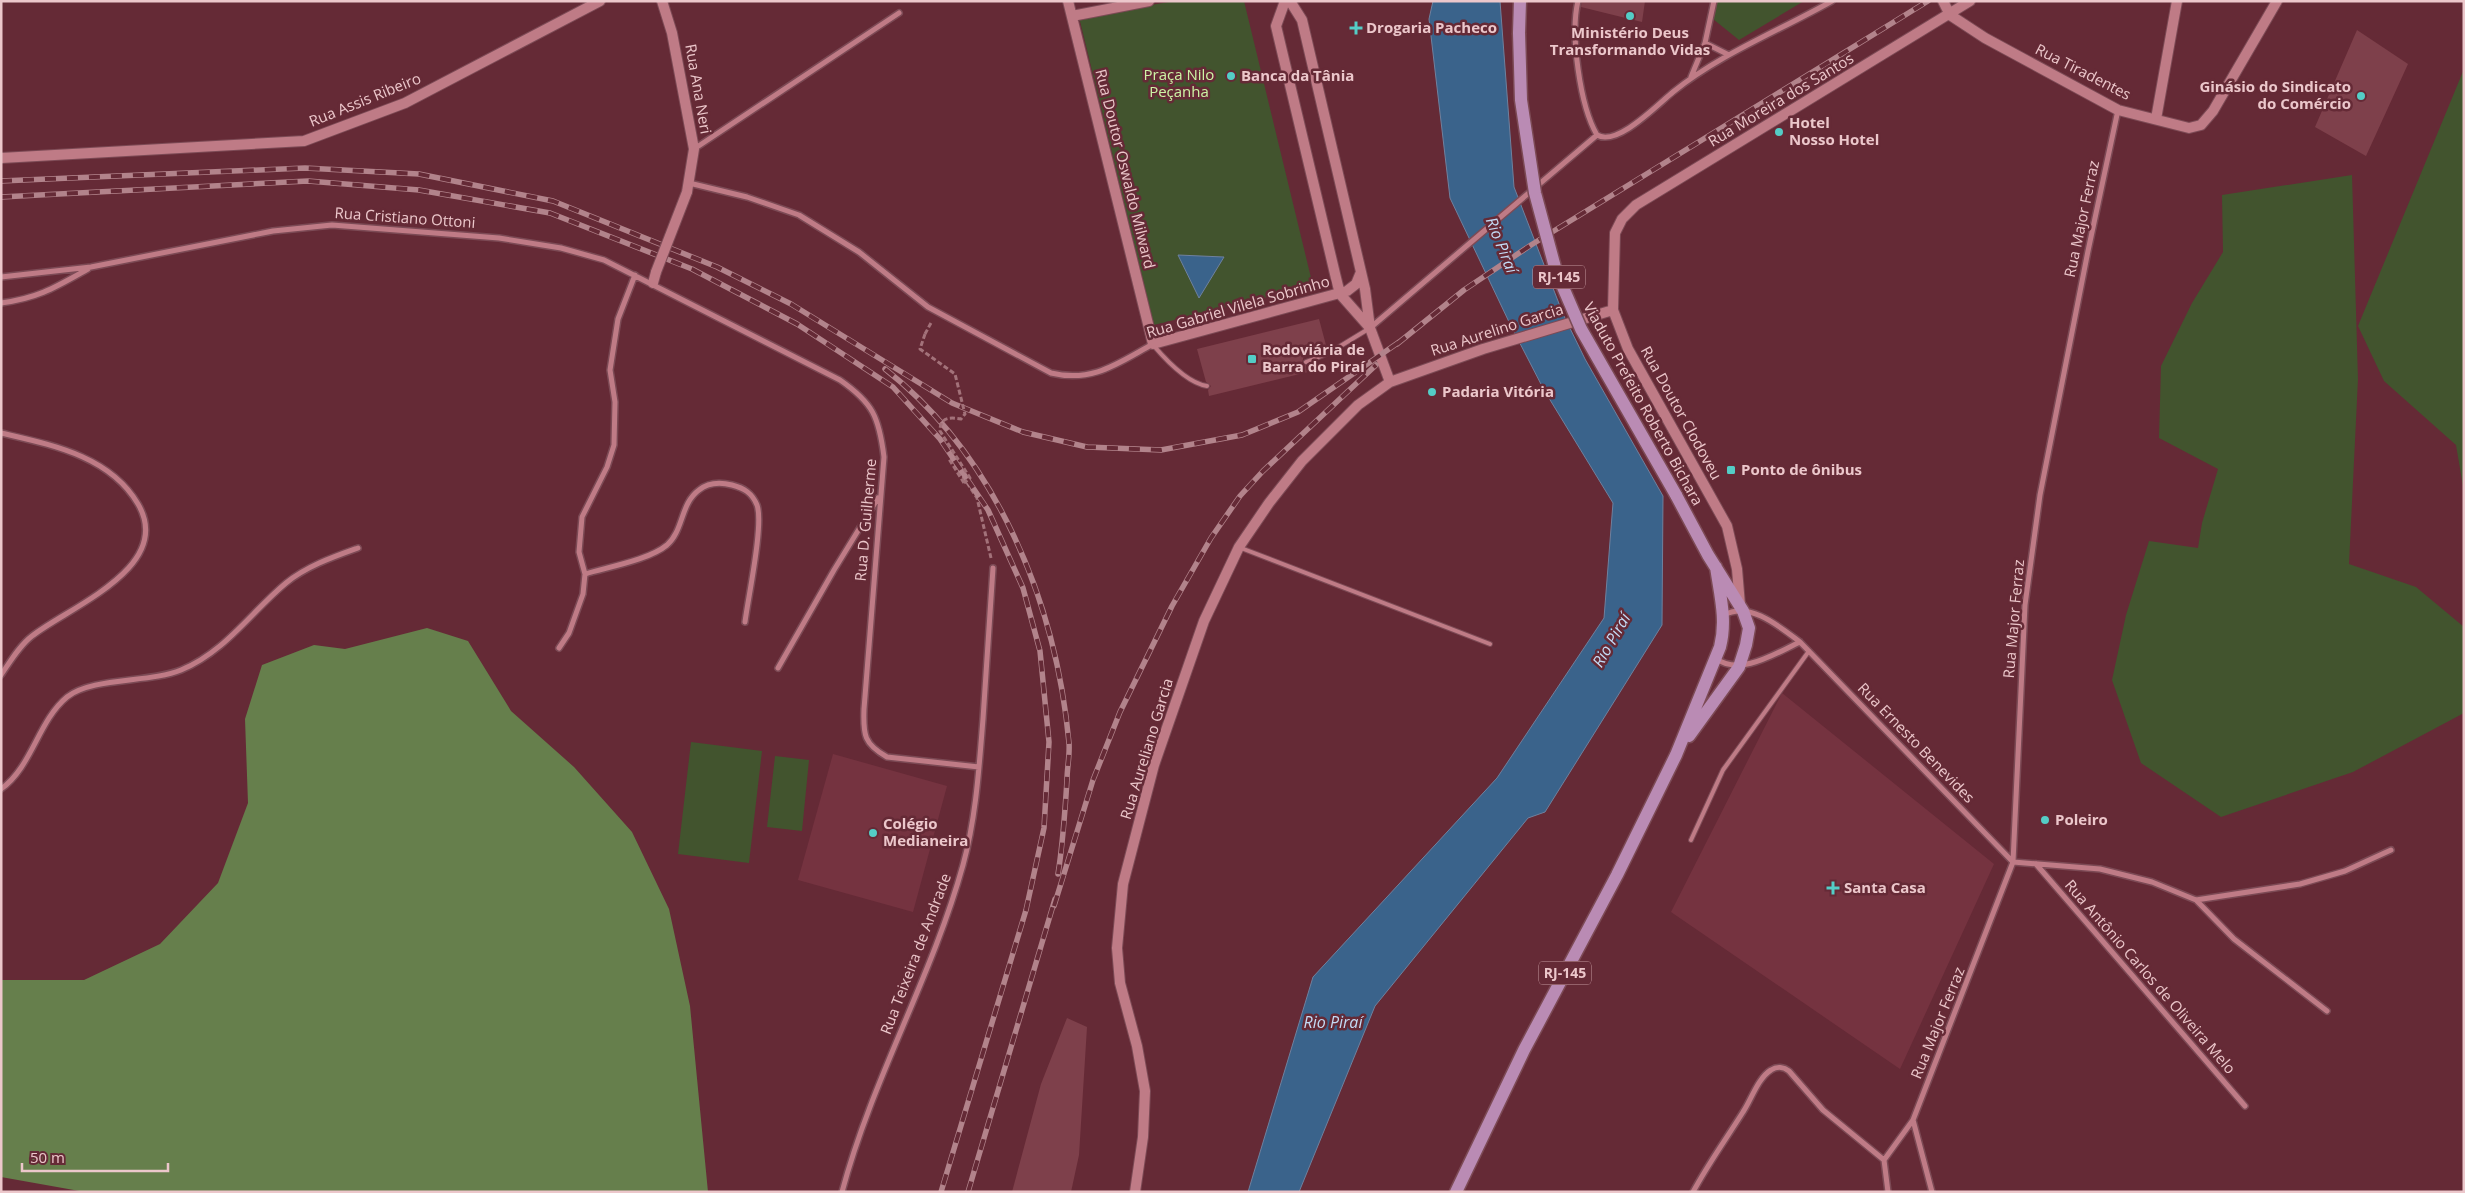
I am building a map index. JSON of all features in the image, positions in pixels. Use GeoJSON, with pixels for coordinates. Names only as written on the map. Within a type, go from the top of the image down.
{"type":"FeatureCollection","features":[{"type":"Feature","properties":{"kind":"main road","name":"Viaduto Prefeito Roberto Bichara"},"geometry":{"type":"LineString","coordinates":[[1520,1],[1521,100],[1535,193],[1556,271],[1580,329],[1716,567]]}},
{"type":"Feature","properties":{"kind":"main road","name":"RJ-145"},"geometry":{"type":"LineString","coordinates":[[1676,755],[1739,667],[1746,645],[1749,628],[1742,608],[1716,567]]}},
{"type":"Feature","properties":{"kind":"main road","name":"RJ-145"},"geometry":{"type":"LineString","coordinates":[[1456,1192],[1524,1050],[1617,875],[1676,755],[1724,631],[1724,615],[1716,567]]}},
{"type":"Feature","properties":{"kind":"street","name":"Rua Assis Ribeiro"},"geometry":{"type":"LineString","coordinates":[[1,158],[304,141],[405,103],[600,1]]}},
{"type":"Feature","properties":{"kind":"street","name":"Rua Ana Neri"},"geometry":{"type":"LineString","coordinates":[[653,283],[688,188],[694,149],[672,33],[662,1]]}},
{"type":"Feature","properties":{"kind":"street","name":"Rua Doutor Oswaldo Milward"},"geometry":{"type":"LineString","coordinates":[[1068,1],[1153,344]]}},
{"type":"Feature","properties":{"kind":"street"},"geometry":{"type":"LineString","coordinates":[[1072,16],[1148,1]]}},
{"type":"Feature","properties":{"kind":"street"},"geometry":{"type":"LineString","coordinates":[[1285,1],[1276,26],[1340,294],[1370,328]]}},
{"type":"Feature","properties":{"kind":"street"},"geometry":{"type":"LineString","coordinates":[[1290,1],[1302,20],[1361,272],[1370,328],[1390,382]]}},
{"type":"Feature","properties":{"kind":"street"},"geometry":{"type":"LineString","coordinates":[[1578,1],[1575,16],[1577,58],[1590,123],[1597,135],[1607,139],[1622,133],[1691,78],[1729,55],[1832,1]]}},
{"type":"Feature","properties":{"kind":"street"},"geometry":{"type":"LineString","coordinates":[[1691,78],[1705,43],[1714,1]]}},
{"type":"Feature","properties":{"kind":"street"},"geometry":{"type":"LineString","coordinates":[[1943,1],[1950,15]]}},
{"type":"Feature","properties":{"kind":"street","name":"Rua Moreira dos Santos"},"geometry":{"type":"LineString","coordinates":[[1615,233],[1622,218],[1636,205],[1950,15],[1970,1]]}},
{"type":"Feature","properties":{"kind":"street"},"geometry":{"type":"LineString","coordinates":[[2156,119],[2177,1]]}},
{"type":"Feature","properties":{"kind":"street","name":"Rua Tiradentes"},"geometry":{"type":"LineString","coordinates":[[1950,15],[1985,38],[2118,110],[2189,128],[2201,125],[2213,110],[2277,1]]}},
{"type":"Feature","properties":{"kind":"street"},"geometry":{"type":"LineString","coordinates":[[694,149],[899,12]]}},
{"type":"Feature","properties":{"kind":"street"},"geometry":{"type":"LineString","coordinates":[[1705,43],[1729,55]]}},
{"type":"Feature","properties":{"kind":"street","name":"Rua Major Ferraz"},"geometry":{"type":"LineString","coordinates":[[1884,1160],[1913,1120],[2013,862],[2025,605],[2040,494],[2118,110]]}},
{"type":"Feature","properties":{"kind":"street"},"geometry":{"type":"LineString","coordinates":[[1370,328],[1559,170],[1597,135]]}},
{"type":"Feature","properties":{"kind":"street","name":"Rua Gabriel Vilela Sobrinho"},"geometry":{"type":"LineString","coordinates":[[688,188],[747,197],[799,215],[859,252],[928,307],[1051,373],[1069,377],[1086,376],[1109,368],[1153,344],[1340,294],[1356,284],[1361,272]]}},
{"type":"Feature","properties":{"kind":"street","name":"Rua Cristiano Ottoni"},"geometry":{"type":"LineString","coordinates":[[1,277],[91,267],[273,232],[332,225],[499,238],[552,246],[604,260],[653,283]]}},
{"type":"Feature","properties":{"kind":"street","name":"Rua Doutor Clodoveu"},"geometry":{"type":"LineString","coordinates":[[1615,233],[1614,310],[1628,349],[1727,526],[1737,569],[1742,608]]}},
{"type":"Feature","properties":{"kind":"street"},"geometry":{"type":"LineString","coordinates":[[1,303],[27,299],[51,291],[91,267]]}},
{"type":"Feature","properties":{"kind":"street"},"geometry":{"type":"LineString","coordinates":[[559,648],[569,633],[579,608],[585,574],[579,552],[582,517],[607,467],[614,446],[615,402],[610,370],[618,319],[635,275]]}},
{"type":"Feature","properties":{"kind":"street","name":"Rua D. Guilherme"},"geometry":{"type":"LineString","coordinates":[[653,283],[840,380],[861,395],[873,409],[881,429],[884,457],[864,710],[864,735],[874,750],[887,757],[979,767]]}},
{"type":"Feature","properties":{"kind":"street","name":"Rua Aurelino Garcia"},"geometry":{"type":"LineString","coordinates":[[1390,382],[1483,349],[1614,310]]}},
{"type":"Feature","properties":{"kind":"street","name":"Rua Aureliano Garcia"},"geometry":{"type":"LineString","coordinates":[[1135,1192],[1143,1137],[1145,1091],[1137,1046],[1120,984],[1117,948],[1123,884],[1163,738],[1204,621],[1239,547],[1269,503],[1302,461],[1358,405],[1390,382]]}},
{"type":"Feature","properties":{"kind":"street"},"geometry":{"type":"LineString","coordinates":[[1,433],[49,444],[91,460],[119,479],[130,491],[143,512],[147,529],[140,555],[126,571],[111,585],[29,638],[1,675]]}},
{"type":"Feature","properties":{"kind":"street"},"geometry":{"type":"LineString","coordinates":[[585,574],[660,549],[674,537],[683,510],[702,488],[721,482],[737,486],[746,490],[753,497],[759,517],[745,622]]}},
{"type":"Feature","properties":{"kind":"street"},"geometry":{"type":"LineString","coordinates":[[778,668],[834,570],[880,496]]}},
{"type":"Feature","properties":{"kind":"street"},"geometry":{"type":"LineString","coordinates":[[1,789],[22,765],[47,722],[68,696],[93,687],[155,678],[182,670],[209,655],[232,637],[261,605],[288,582],[321,562],[358,548]]}},
{"type":"Feature","properties":{"kind":"street","name":"Rua Teixeira de Andrade"},"geometry":{"type":"LineString","coordinates":[[842,1192],[870,1105],[917,992],[963,866],[971,831],[979,767],[994,568]]}},
{"type":"Feature","properties":{"kind":"street"},"geometry":{"type":"LineString","coordinates":[[1724,615],[1742,608]]}},
{"type":"Feature","properties":{"kind":"street","name":"Rua Ernesto Benevides"},"geometry":{"type":"LineString","coordinates":[[1742,608],[1772,621],[1800,642],[2013,862]]}},
{"type":"Feature","properties":{"kind":"street"},"geometry":{"type":"LineString","coordinates":[[1715,658],[1726,665],[1739,667],[1800,642]]}},
{"type":"Feature","properties":{"kind":"street"},"geometry":{"type":"LineString","coordinates":[[2196,900],[2300,884],[2345,871],[2391,850]]}},
{"type":"Feature","properties":{"kind":"street"},"geometry":{"type":"LineString","coordinates":[[2013,862],[2100,869],[2152,882],[2196,900],[2234,939],[2327,1011]]}},
{"type":"Feature","properties":{"kind":"street","name":"Rua Antônio Carlos de Oliveira Melo"},"geometry":{"type":"LineString","coordinates":[[2036,864],[2245,1106]]}},
{"type":"Feature","properties":{"kind":"street"},"geometry":{"type":"LineString","coordinates":[[1693,1192],[1712,1157],[1759,1085],[1771,1070],[1777,1067],[1784,1067],[1789,1071],[1823,1110],[1884,1160],[1888,1192]]}},
{"type":"Feature","properties":{"kind":"street"},"geometry":{"type":"LineString","coordinates":[[1913,1120],[1932,1192]]}},
{"type":"Feature","properties":{"kind":"lane"},"geometry":{"type":"LineString","coordinates":[[1306,362],[1329,354],[1370,328]]}},
{"type":"Feature","properties":{"kind":"lane"},"geometry":{"type":"LineString","coordinates":[[1153,344],[1181,371],[1197,383],[1207,386]]}},
{"type":"Feature","properties":{"kind":"lane"},"geometry":{"type":"LineString","coordinates":[[1239,547],[1490,644]]}},
{"type":"Feature","properties":{"kind":"lane"},"geometry":{"type":"LineString","coordinates":[[1691,840],[1723,770],[1809,651]]}},
{"type":"Feature","properties":{"kind":"path"},"geometry":{"type":"LineString","coordinates":[[925,334],[920,349],[955,374],[965,414],[961,419],[953,417],[943,420],[940,424],[940,431],[970,478],[964,483],[949,460],[951,458],[977,498],[994,568]]}},
{"type":"Feature","properties":{"kind":"shaded area","name":"Santa Casa"},"geometry":{"type":"Polygon","coordinates":[[[1782,693],[1994,864],[1900,1069],[1671,912],[1782,693]]]}},
{"type":"Feature","properties":{"kind":"shaded area","name":"Colégio Medianeira"},"geometry":{"type":"Polygon","coordinates":[[[833,754],[947,786],[913,912],[798,880],[833,754]]]}},
{"type":"Feature","properties":{"kind":"green space","name":"Praça Nilo Peçanha"},"geometry":{"type":"Polygon","coordinates":[[[1175,1],[1244,1],[1313,286],[1154,325],[1079,17],[1175,1]]]}},
{"type":"Feature","properties":{"kind":"green space"},"geometry":{"type":"Polygon","coordinates":[[[1717,1],[1804,1],[1739,40],[1713,19],[1717,1]]]}},
{"type":"Feature","properties":{"kind":"green space"},"geometry":{"type":"Polygon","coordinates":[[[2464,69],[2464,492],[2456,445],[2384,381],[2358,326],[2464,69]]]}},
{"type":"Feature","properties":{"kind":"green space"},"geometry":{"type":"Polygon","coordinates":[[[2352,175],[2358,379],[2349,564],[2416,587],[2464,627],[2464,713],[2353,772],[2221,817],[2141,763],[2112,680],[2126,615],[2149,541],[2198,548],[2202,523],[2218,469],[2159,438],[2161,366],[2192,303],[2223,252],[2222,195],[2352,175]]]}},
{"type":"Feature","properties":{"kind":"green space"},"geometry":{"type":"Polygon","coordinates":[[[427,628],[468,641],[511,711],[574,767],[632,832],[669,909],[690,1006],[708,1192],[85,1192],[1,1177],[1,980],[84,980],[160,944],[218,883],[248,803],[245,719],[262,665],[314,645],[345,649],[427,628]]]}},
{"type":"Feature","properties":{"kind":"green space"},"geometry":{"type":"Polygon","coordinates":[[[691,742],[762,751],[749,863],[678,854],[691,742]]]}},
{"type":"Feature","properties":{"kind":"green space"},"geometry":{"type":"Polygon","coordinates":[[[775,756],[809,760],[802,831],[767,827],[775,756]]]}},
{"type":"Feature","properties":{"kind":"water","name":"Rio Piraí"},"geometry":{"type":"Polygon","coordinates":[[[1433,1],[1500,1],[1514,187],[1563,314],[1585,359],[1663,496],[1662,625],[1545,812],[1528,818],[1375,1006],[1299,1192],[1248,1192],[1313,977],[1497,778],[1604,618],[1613,503],[1544,390],[1510,324],[1450,198],[1429,19],[1433,1]]]}},
{"type":"Feature","properties":{"kind":"water"},"geometry":{"type":"Polygon","coordinates":[[[1178,255],[1224,257],[1199,298],[1178,255]]]}},
{"type":"Feature","properties":{"kind":"building","name":"Ministério Deus Transformando Vidas"},"geometry":{"type":"Polygon","coordinates":[[[1582,1],[1645,1],[1642,22],[1581,7],[1582,1]]]}},
{"type":"Feature","properties":{"kind":"building","name":"Ginásio do Sindicato do Comércio"},"geometry":{"type":"Polygon","coordinates":[[[2357,30],[2408,64],[2366,156],[2315,127],[2357,30]]]}},
{"type":"Feature","properties":{"kind":"building","name":"Rodoviária de Barra do Piraí"},"geometry":{"type":"Polygon","coordinates":[[[1319,319],[1327,349],[1304,355],[1302,363],[1307,366],[1308,372],[1209,396],[1208,390],[1211,386],[1206,382],[1197,349],[1319,319]]]}},
{"type":"Feature","properties":{"kind":"building"},"geometry":{"type":"Polygon","coordinates":[[[1067,1018],[1087,1027],[1079,1155],[1071,1192],[1012,1192],[1041,1084],[1067,1018]]]}},
{"type":"Feature","properties":{"kind":"railway"},"geometry":{"type":"LineString","coordinates":[[1397,344],[1464,290],[1531,245],[1928,1]]}},
{"type":"Feature","properties":{"kind":"railway"},"geometry":{"type":"LineString","coordinates":[[1,181],[305,168],[419,174],[553,201],[717,267],[791,304],[952,403],[1023,432],[1087,447],[1161,450],[1242,435],[1298,412],[1402,340]]}},
{"type":"Feature","properties":{"kind":"railway"},"geometry":{"type":"LineString","coordinates":[[1,197],[308,181],[419,190],[550,213],[692,269],[797,324],[893,387],[940,439],[988,510],[1023,588],[1040,651],[1049,742],[1044,828],[1026,910],[941,1192]]}},
{"type":"Feature","properties":{"kind":"railway"},"geometry":{"type":"LineString","coordinates":[[1054,906],[1093,780],[1120,712],[1172,606],[1211,538],[1240,496],[1263,471],[1376,365]]}},
{"type":"Feature","properties":{"kind":"railway"},"geometry":{"type":"LineString","coordinates":[[885,369],[925,405],[959,445],[989,489],[1014,536],[1035,586],[1051,638],[1062,690],[1069,743],[1064,827],[1058,874]]}},
{"type":"Feature","properties":{"kind":"railway"},"geometry":{"type":"LineString","coordinates":[[968,1192],[1055,899]]}},
{"type":"Feature","properties":{"kind":"place","name":"Ministério Deus Transformando Vidas"},"geometry":{"type":"Point","coordinates":[1630,16]}},
{"type":"Feature","properties":{"kind":"place","name":"Drogaria Pacheco"},"geometry":{"type":"Point","coordinates":[1356,28]}},
{"type":"Feature","properties":{"kind":"place","name":"Banca da Tânia"},"geometry":{"type":"Point","coordinates":[1231,76]}},
{"type":"Feature","properties":{"kind":"place","name":"Ginásio do Sindicato do Comércio"},"geometry":{"type":"Point","coordinates":[2361,96]}},
{"type":"Feature","properties":{"kind":"place","name":"Hotel Nosso Hotel"},"geometry":{"type":"Point","coordinates":[1779,132]}},
{"type":"Feature","properties":{"kind":"place","name":"Rodoviária de Barra do Piraí"},"geometry":{"type":"Point","coordinates":[1252,359]}},
{"type":"Feature","properties":{"kind":"place","name":"Padaria Vitória"},"geometry":{"type":"Point","coordinates":[1432,392]}},
{"type":"Feature","properties":{"kind":"place","name":"Ponto de ônibus"},"geometry":{"type":"Point","coordinates":[1731,470]}},
{"type":"Feature","properties":{"kind":"place","name":"Poleiro"},"geometry":{"type":"Point","coordinates":[2045,820]}},
{"type":"Feature","properties":{"kind":"place","name":"Colégio Medianeira"},"geometry":{"type":"Point","coordinates":[873,833]}},
{"type":"Feature","properties":{"kind":"place","name":"Santa Casa"},"geometry":{"type":"Point","coordinates":[1833,888]}}]}
